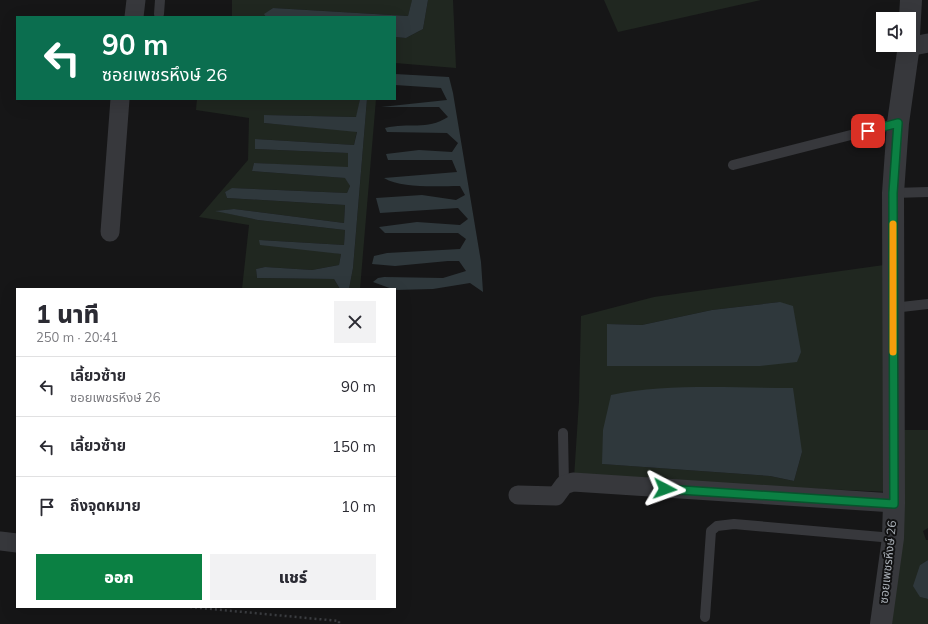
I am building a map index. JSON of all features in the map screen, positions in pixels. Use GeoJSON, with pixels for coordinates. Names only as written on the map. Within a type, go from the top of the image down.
{"type":"FeatureCollection","features":[{"type":"Feature","properties":{"kind":"street"},"geometry":{"type":"LineString","coordinates":[[134,16],[136,0]]}},
{"type":"Feature","properties":{"kind":"street","name":"ซอยเพชรหึงษ์ 26"},"geometry":{"type":"LineString","coordinates":[[911,0],[912,12]]}},
{"type":"Feature","properties":{"kind":"street","name":"ซอยเพชรหึงษ์ 26"},"geometry":{"type":"LineString","coordinates":[[881,624],[893,538],[894,504],[893,193],[898,123],[912,52]]}},
{"type":"Feature","properties":{"kind":"street"},"geometry":{"type":"LineString","coordinates":[[110,232],[120,100]]}},
{"type":"Feature","properties":{"kind":"street"},"geometry":{"type":"LineString","coordinates":[[518,495],[556,496],[564,485],[573,482],[894,504]]}},
{"type":"Feature","properties":{"kind":"street"},"geometry":{"type":"LineString","coordinates":[[0,541],[16,543]]}},
{"type":"Feature","properties":{"kind":"lane"},"geometry":{"type":"LineString","coordinates":[[159,14],[160,0]]}},
{"type":"Feature","properties":{"kind":"lane"},"geometry":{"type":"LineString","coordinates":[[733,165],[898,123]]}},
{"type":"Feature","properties":{"kind":"lane"},"geometry":{"type":"LineString","coordinates":[[893,193],[928,192]]}},
{"type":"Feature","properties":{"kind":"lane"},"geometry":{"type":"LineString","coordinates":[[893,308],[928,304]]}},
{"type":"Feature","properties":{"kind":"lane"},"geometry":{"type":"LineString","coordinates":[[563,433],[564,485]]}},
{"type":"Feature","properties":{"kind":"lane"},"geometry":{"type":"LineString","coordinates":[[705,617],[709,545],[711,531],[717,526],[734,524],[893,538]]}},
{"type":"Feature","properties":{"kind":"path"},"geometry":{"type":"LineString","coordinates":[[201,608],[340,621],[339,624]]}},
{"type":"Feature","properties":{"kind":"shaded area"},"geometry":{"type":"Polygon","coordinates":[[[232,0],[412,0],[408,16],[273,8],[265,14],[266,16],[232,16],[232,0]]]}},
{"type":"Feature","properties":{"kind":"shaded area"},"geometry":{"type":"Polygon","coordinates":[[[412,0],[428,0],[423,29],[406,38],[396,37],[396,16],[265,16],[264,14],[273,8],[408,16],[412,0]]]}},
{"type":"Feature","properties":{"kind":"shaded area"},"geometry":{"type":"Polygon","coordinates":[[[428,0],[453,0],[456,68],[396,63],[396,37],[406,38],[423,29],[428,0]]]}},
{"type":"Feature","properties":{"kind":"shaded area"},"geometry":{"type":"Polygon","coordinates":[[[604,0],[761,0],[618,32],[604,0]]]}},
{"type":"Feature","properties":{"kind":"shaded area"},"geometry":{"type":"Polygon","coordinates":[[[396,74],[449,77],[453,93],[481,262],[483,292],[470,283],[433,289],[396,290],[396,288],[390,288],[373,282],[378,278],[384,277],[443,278],[466,271],[459,261],[395,266],[372,264],[374,256],[387,253],[460,249],[466,239],[458,233],[385,233],[379,227],[417,222],[460,225],[468,219],[458,208],[380,213],[376,198],[422,195],[456,200],[465,195],[460,186],[410,185],[392,182],[384,178],[457,172],[452,160],[388,160],[386,154],[419,150],[452,152],[458,143],[447,133],[387,132],[385,128],[394,126],[432,124],[448,117],[439,107],[381,107],[447,100],[441,88],[396,85],[396,74]]]}},
{"type":"Feature","properties":{"kind":"shaded area"},"geometry":{"type":"Polygon","coordinates":[[[197,100],[360,100],[357,117],[264,115],[264,123],[357,131],[354,145],[255,139],[255,149],[349,153],[348,168],[254,163],[252,171],[346,178],[350,186],[347,193],[233,188],[225,192],[227,198],[345,205],[344,223],[234,209],[217,211],[258,220],[345,230],[344,245],[259,240],[341,254],[339,265],[312,270],[265,267],[256,269],[257,278],[334,279],[339,288],[242,288],[249,225],[199,217],[248,160],[249,118],[196,110],[197,100]]]}},
{"type":"Feature","properties":{"kind":"shaded area"},"geometry":{"type":"Polygon","coordinates":[[[360,100],[367,100],[353,268],[349,288],[339,288],[334,279],[257,278],[256,269],[265,267],[312,270],[339,265],[341,254],[260,245],[259,240],[344,245],[345,230],[258,220],[215,211],[234,209],[344,223],[345,205],[227,198],[225,192],[232,188],[347,193],[350,186],[345,178],[252,171],[254,163],[348,167],[348,153],[255,149],[255,139],[354,145],[357,132],[264,123],[264,115],[356,117],[360,100]]]}},
{"type":"Feature","properties":{"kind":"shaded area"},"geometry":{"type":"Polygon","coordinates":[[[367,100],[376,100],[360,288],[349,288],[353,268],[367,100]]]}},
{"type":"Feature","properties":{"kind":"shaded area"},"geometry":{"type":"Polygon","coordinates":[[[884,265],[889,492],[574,478],[579,401],[581,316],[654,297],[884,265]],[[780,302],[712,310],[642,325],[608,324],[607,366],[608,366],[780,302]],[[802,452],[603,464],[770,476],[794,481],[802,452]]]}},
{"type":"Feature","properties":{"kind":"shaded area"},"geometry":{"type":"Polygon","coordinates":[[[780,302],[793,306],[801,352],[797,362],[760,366],[607,366],[607,324],[642,325],[712,310],[780,302]]]}},
{"type":"Feature","properties":{"kind":"shaded area"},"geometry":{"type":"Polygon","coordinates":[[[678,388],[793,388],[802,452],[794,481],[770,476],[602,464],[603,430],[611,395],[632,391],[678,388]]]}},
{"type":"Feature","properties":{"kind":"shaded area"},"geometry":{"type":"Polygon","coordinates":[[[904,430],[928,430],[928,528],[923,531],[926,540],[928,540],[928,560],[920,565],[920,597],[928,599],[928,624],[887,624],[904,430]]]}},
{"type":"Feature","properties":{"kind":"shaded area"},"geometry":{"type":"Polygon","coordinates":[[[928,560],[928,599],[920,597],[913,586],[920,565],[928,560]]]}},
{"type":"Feature","properties":{"kind":"slow traffic"},"geometry":{"type":"LineString","coordinates":[[893,224],[893,352]]}},
{"type":"Feature","properties":{"kind":"route"},"geometry":{"type":"LineString","coordinates":[[665,489],[894,504],[893,193],[898,123],[868,131]]}}]}
